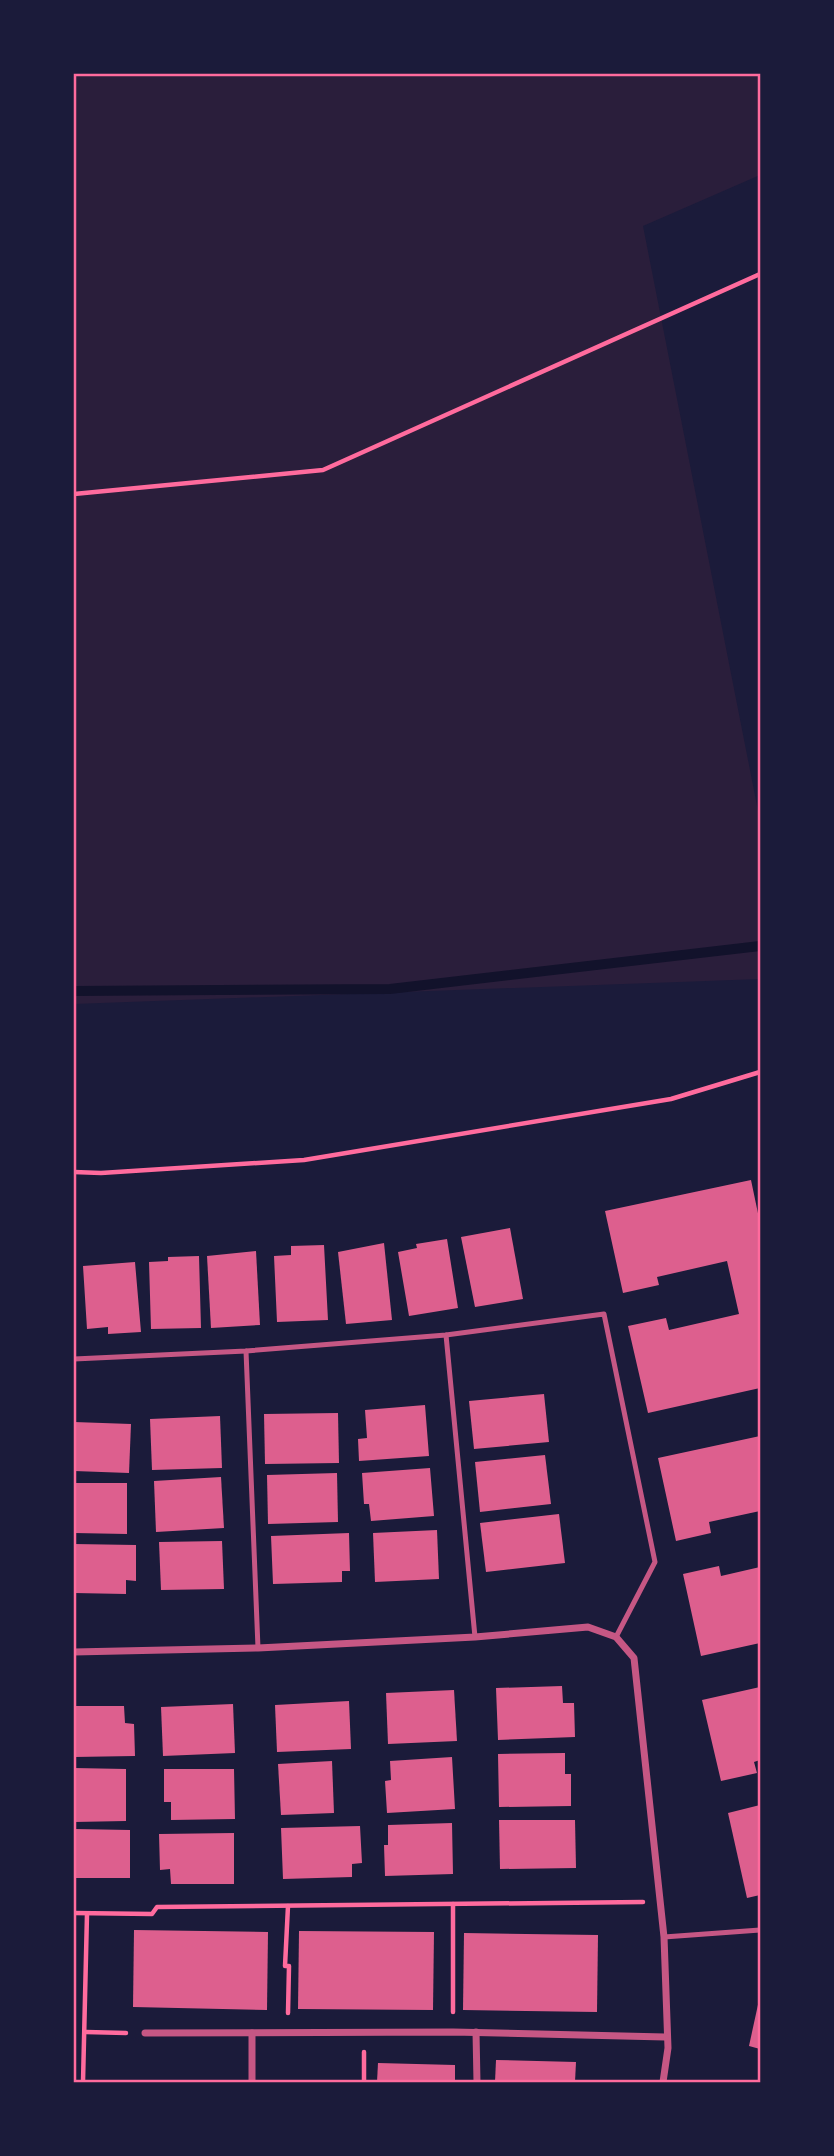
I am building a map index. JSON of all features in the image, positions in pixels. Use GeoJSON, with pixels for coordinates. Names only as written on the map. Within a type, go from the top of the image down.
{"type":"FeatureCollection","features":[{"type":"Feature","properties":{"kind":"street"},"geometry":{"type":"LineString","coordinates":[[74,1653],[258,1648],[475,1637],[588,1627],[616,1637],[634,1658],[662,1902],[668,2048],[663,2082]]}},
{"type":"Feature","properties":{"kind":"street"},"geometry":{"type":"LineString","coordinates":[[145,2033],[476,2032],[666,2037]]}},
{"type":"Feature","properties":{"kind":"street"},"geometry":{"type":"LineString","coordinates":[[476,2032],[477,2082]]}},
{"type":"Feature","properties":{"kind":"street"},"geometry":{"type":"LineString","coordinates":[[252,2033],[252,2082]]}},
{"type":"Feature","properties":{"kind":"lane"},"geometry":{"type":"LineString","coordinates":[[74,1359],[246,1351],[446,1335],[604,1314],[654,1562],[616,1637]]}},
{"type":"Feature","properties":{"kind":"lane"},"geometry":{"type":"LineString","coordinates":[[446,1335],[475,1637]]}},
{"type":"Feature","properties":{"kind":"lane"},"geometry":{"type":"LineString","coordinates":[[246,1351],[258,1648]]}},
{"type":"Feature","properties":{"kind":"lane"},"geometry":{"type":"LineString","coordinates":[[664,1937],[761,1930]]}},
{"type":"Feature","properties":{"kind":"path"},"geometry":{"type":"LineString","coordinates":[[74,494],[323,470],[761,274]]}},
{"type":"Feature","properties":{"kind":"path"},"geometry":{"type":"LineString","coordinates":[[74,1172],[101,1173],[304,1160],[671,1099],[761,1072]]}},
{"type":"Feature","properties":{"kind":"path"},"geometry":{"type":"LineString","coordinates":[[74,1913],[152,1914],[157,1907],[662,1902]]}},
{"type":"Feature","properties":{"kind":"path"},"geometry":{"type":"LineString","coordinates":[[453,1904],[453,2032]]}},
{"type":"Feature","properties":{"kind":"path"},"geometry":{"type":"LineString","coordinates":[[287,2032],[288,1906]]}},
{"type":"Feature","properties":{"kind":"path"},"geometry":{"type":"LineString","coordinates":[[83,2082],[87,1914]]}},
{"type":"Feature","properties":{"kind":"path"},"geometry":{"type":"LineString","coordinates":[[86,2032],[145,2033]]}},
{"type":"Feature","properties":{"kind":"path"},"geometry":{"type":"LineString","coordinates":[[364,2082],[365,2032]]}},
{"type":"Feature","properties":{"kind":"path"},"geometry":{"type":"LineString","coordinates":[[74,2050],[82,2050]]}},
{"type":"Feature","properties":{"kind":"shaded area"},"geometry":{"type":"Polygon","coordinates":[[[74,74],[760,74],[760,175],[643,226],[760,821],[760,979],[74,1004],[74,74]]]}},
{"type":"Feature","properties":{"kind":"building"},"geometry":{"type":"Polygon","coordinates":[[[751,1180],[760,1223],[760,1388],[648,1413],[628,1326],[666,1318],[669,1330],[739,1314],[727,1261],[657,1277],[659,1285],[623,1293],[605,1211],[751,1180]]]}},
{"type":"Feature","properties":{"kind":"building"},"geometry":{"type":"Polygon","coordinates":[[[510,1228],[523,1299],[475,1307],[461,1237],[510,1228]]]}},
{"type":"Feature","properties":{"kind":"building"},"geometry":{"type":"Polygon","coordinates":[[[447,1239],[458,1308],[409,1316],[398,1252],[417,1248],[416,1244],[447,1239]]]}},
{"type":"Feature","properties":{"kind":"building"},"geometry":{"type":"Polygon","coordinates":[[[384,1243],[392,1320],[346,1324],[338,1252],[384,1243]]]}},
{"type":"Feature","properties":{"kind":"building"},"geometry":{"type":"Polygon","coordinates":[[[324,1245],[328,1320],[277,1322],[274,1256],[291,1255],[291,1246],[324,1245]]]}},
{"type":"Feature","properties":{"kind":"building"},"geometry":{"type":"Polygon","coordinates":[[[256,1251],[260,1325],[211,1328],[207,1256],[256,1251]]]}},
{"type":"Feature","properties":{"kind":"building"},"geometry":{"type":"Polygon","coordinates":[[[199,1256],[201,1328],[151,1329],[149,1262],[168,1261],[168,1257],[199,1256]]]}},
{"type":"Feature","properties":{"kind":"building"},"geometry":{"type":"Polygon","coordinates":[[[135,1262],[141,1332],[108,1334],[108,1327],[87,1329],[83,1266],[135,1262]]]}},
{"type":"Feature","properties":{"kind":"building"},"geometry":{"type":"Polygon","coordinates":[[[544,1394],[549,1442],[474,1449],[469,1401],[544,1394]]]}},
{"type":"Feature","properties":{"kind":"building"},"geometry":{"type":"Polygon","coordinates":[[[425,1405],[429,1456],[359,1461],[358,1439],[367,1438],[365,1410],[425,1405]]]}},
{"type":"Feature","properties":{"kind":"building"},"geometry":{"type":"Polygon","coordinates":[[[338,1413],[339,1463],[265,1464],[264,1414],[338,1413]]]}},
{"type":"Feature","properties":{"kind":"building"},"geometry":{"type":"Polygon","coordinates":[[[220,1416],[222,1468],[152,1470],[150,1419],[220,1416]]]}},
{"type":"Feature","properties":{"kind":"building"},"geometry":{"type":"Polygon","coordinates":[[[74,1422],[131,1424],[129,1473],[74,1471],[74,1422]]]}},
{"type":"Feature","properties":{"kind":"building"},"geometry":{"type":"Polygon","coordinates":[[[760,1436],[760,1511],[709,1522],[711,1533],[676,1541],[658,1458],[760,1436]]]}},
{"type":"Feature","properties":{"kind":"building"},"geometry":{"type":"Polygon","coordinates":[[[545,1455],[551,1504],[480,1512],[475,1462],[545,1455]]]}},
{"type":"Feature","properties":{"kind":"building"},"geometry":{"type":"Polygon","coordinates":[[[430,1468],[434,1516],[371,1521],[369,1504],[364,1504],[362,1473],[430,1468]]]}},
{"type":"Feature","properties":{"kind":"building"},"geometry":{"type":"Polygon","coordinates":[[[337,1473],[338,1522],[268,1524],[267,1475],[337,1473]]]}},
{"type":"Feature","properties":{"kind":"building"},"geometry":{"type":"Polygon","coordinates":[[[221,1477],[224,1528],[156,1532],[154,1481],[221,1477]]]}},
{"type":"Feature","properties":{"kind":"building"},"geometry":{"type":"Polygon","coordinates":[[[74,1483],[127,1483],[127,1534],[74,1533],[74,1483]]]}},
{"type":"Feature","properties":{"kind":"building"},"geometry":{"type":"Polygon","coordinates":[[[559,1514],[565,1563],[486,1572],[480,1523],[559,1514]]]}},
{"type":"Feature","properties":{"kind":"building"},"geometry":{"type":"Polygon","coordinates":[[[437,1530],[439,1579],[375,1582],[373,1533],[437,1530]]]}},
{"type":"Feature","properties":{"kind":"building"},"geometry":{"type":"Polygon","coordinates":[[[349,1533],[350,1571],[342,1571],[342,1582],[273,1584],[271,1536],[349,1533]]]}},
{"type":"Feature","properties":{"kind":"building"},"geometry":{"type":"Polygon","coordinates":[[[222,1541],[224,1589],[161,1590],[159,1542],[222,1541]]]}},
{"type":"Feature","properties":{"kind":"building"},"geometry":{"type":"Polygon","coordinates":[[[74,1544],[136,1545],[136,1581],[126,1580],[126,1594],[74,1593],[74,1544]]]}},
{"type":"Feature","properties":{"kind":"building"},"geometry":{"type":"Polygon","coordinates":[[[719,1566],[721,1576],[760,1567],[760,1643],[701,1656],[683,1574],[719,1566]]]}},
{"type":"Feature","properties":{"kind":"building"},"geometry":{"type":"Polygon","coordinates":[[[562,1686],[563,1703],[574,1703],[575,1737],[498,1740],[496,1688],[562,1686]]]}},
{"type":"Feature","properties":{"kind":"building"},"geometry":{"type":"Polygon","coordinates":[[[760,1687],[760,1760],[754,1762],[757,1773],[721,1781],[702,1700],[760,1687]]]}},
{"type":"Feature","properties":{"kind":"building"},"geometry":{"type":"Polygon","coordinates":[[[454,1690],[457,1741],[388,1744],[386,1693],[454,1690]]]}},
{"type":"Feature","properties":{"kind":"building"},"geometry":{"type":"Polygon","coordinates":[[[349,1701],[351,1749],[277,1752],[275,1705],[349,1701]]]}},
{"type":"Feature","properties":{"kind":"building"},"geometry":{"type":"Polygon","coordinates":[[[233,1704],[235,1753],[163,1756],[161,1707],[233,1704]]]}},
{"type":"Feature","properties":{"kind":"building"},"geometry":{"type":"Polygon","coordinates":[[[74,1706],[124,1706],[125,1723],[134,1724],[135,1756],[74,1757],[74,1706]]]}},
{"type":"Feature","properties":{"kind":"building"},"geometry":{"type":"Polygon","coordinates":[[[565,1753],[565,1774],[571,1774],[571,1806],[499,1807],[498,1754],[565,1753]]]}},
{"type":"Feature","properties":{"kind":"building"},"geometry":{"type":"Polygon","coordinates":[[[452,1757],[455,1809],[387,1813],[385,1781],[391,1780],[390,1761],[452,1757]]]}},
{"type":"Feature","properties":{"kind":"building"},"geometry":{"type":"Polygon","coordinates":[[[332,1761],[334,1813],[281,1815],[278,1764],[332,1761]]]}},
{"type":"Feature","properties":{"kind":"building"},"geometry":{"type":"Polygon","coordinates":[[[74,1768],[126,1769],[126,1821],[74,1822],[74,1768]]]}},
{"type":"Feature","properties":{"kind":"building"},"geometry":{"type":"Polygon","coordinates":[[[164,1769],[234,1769],[235,1819],[171,1820],[171,1802],[164,1802],[164,1769]]]}},
{"type":"Feature","properties":{"kind":"building"},"geometry":{"type":"Polygon","coordinates":[[[760,1805],[760,1895],[747,1898],[728,1813],[760,1805]]]}},
{"type":"Feature","properties":{"kind":"building"},"geometry":{"type":"Polygon","coordinates":[[[499,1820],[575,1820],[576,1868],[500,1869],[499,1820]]]}},
{"type":"Feature","properties":{"kind":"building"},"geometry":{"type":"Polygon","coordinates":[[[452,1823],[453,1874],[385,1876],[384,1845],[388,1845],[388,1825],[452,1823]]]}},
{"type":"Feature","properties":{"kind":"building"},"geometry":{"type":"Polygon","coordinates":[[[360,1826],[362,1863],[352,1864],[352,1877],[283,1879],[281,1828],[360,1826]]]}},
{"type":"Feature","properties":{"kind":"building"},"geometry":{"type":"Polygon","coordinates":[[[74,1829],[130,1830],[130,1878],[74,1878],[74,1829]]]}},
{"type":"Feature","properties":{"kind":"building"},"geometry":{"type":"Polygon","coordinates":[[[234,1833],[234,1884],[171,1884],[170,1869],[160,1870],[159,1834],[234,1833]]]}},
{"type":"Feature","properties":{"kind":"building"},"geometry":{"type":"Polygon","coordinates":[[[134,1930],[268,1932],[267,2010],[133,2007],[134,1930]]]}},
{"type":"Feature","properties":{"kind":"building"},"geometry":{"type":"Polygon","coordinates":[[[299,1931],[434,1932],[433,2010],[298,2009],[299,1931]]]}},
{"type":"Feature","properties":{"kind":"building"},"geometry":{"type":"Polygon","coordinates":[[[464,1933],[598,1935],[597,2012],[463,2010],[464,1933]]]}},
{"type":"Feature","properties":{"kind":"building"},"geometry":{"type":"Polygon","coordinates":[[[760,2000],[760,2049],[749,2046],[760,2000]]]}},
{"type":"Feature","properties":{"kind":"building"},"geometry":{"type":"Polygon","coordinates":[[[496,2060],[576,2062],[575,2082],[495,2082],[496,2060]]]}},
{"type":"Feature","properties":{"kind":"building"},"geometry":{"type":"Polygon","coordinates":[[[378,2063],[455,2065],[455,2082],[377,2082],[378,2063]]]}},
{"type":"Feature","properties":{"kind":"waterway"},"geometry":{"type":"LineString","coordinates":[[74,991],[390,989],[760,946]]}}]}
